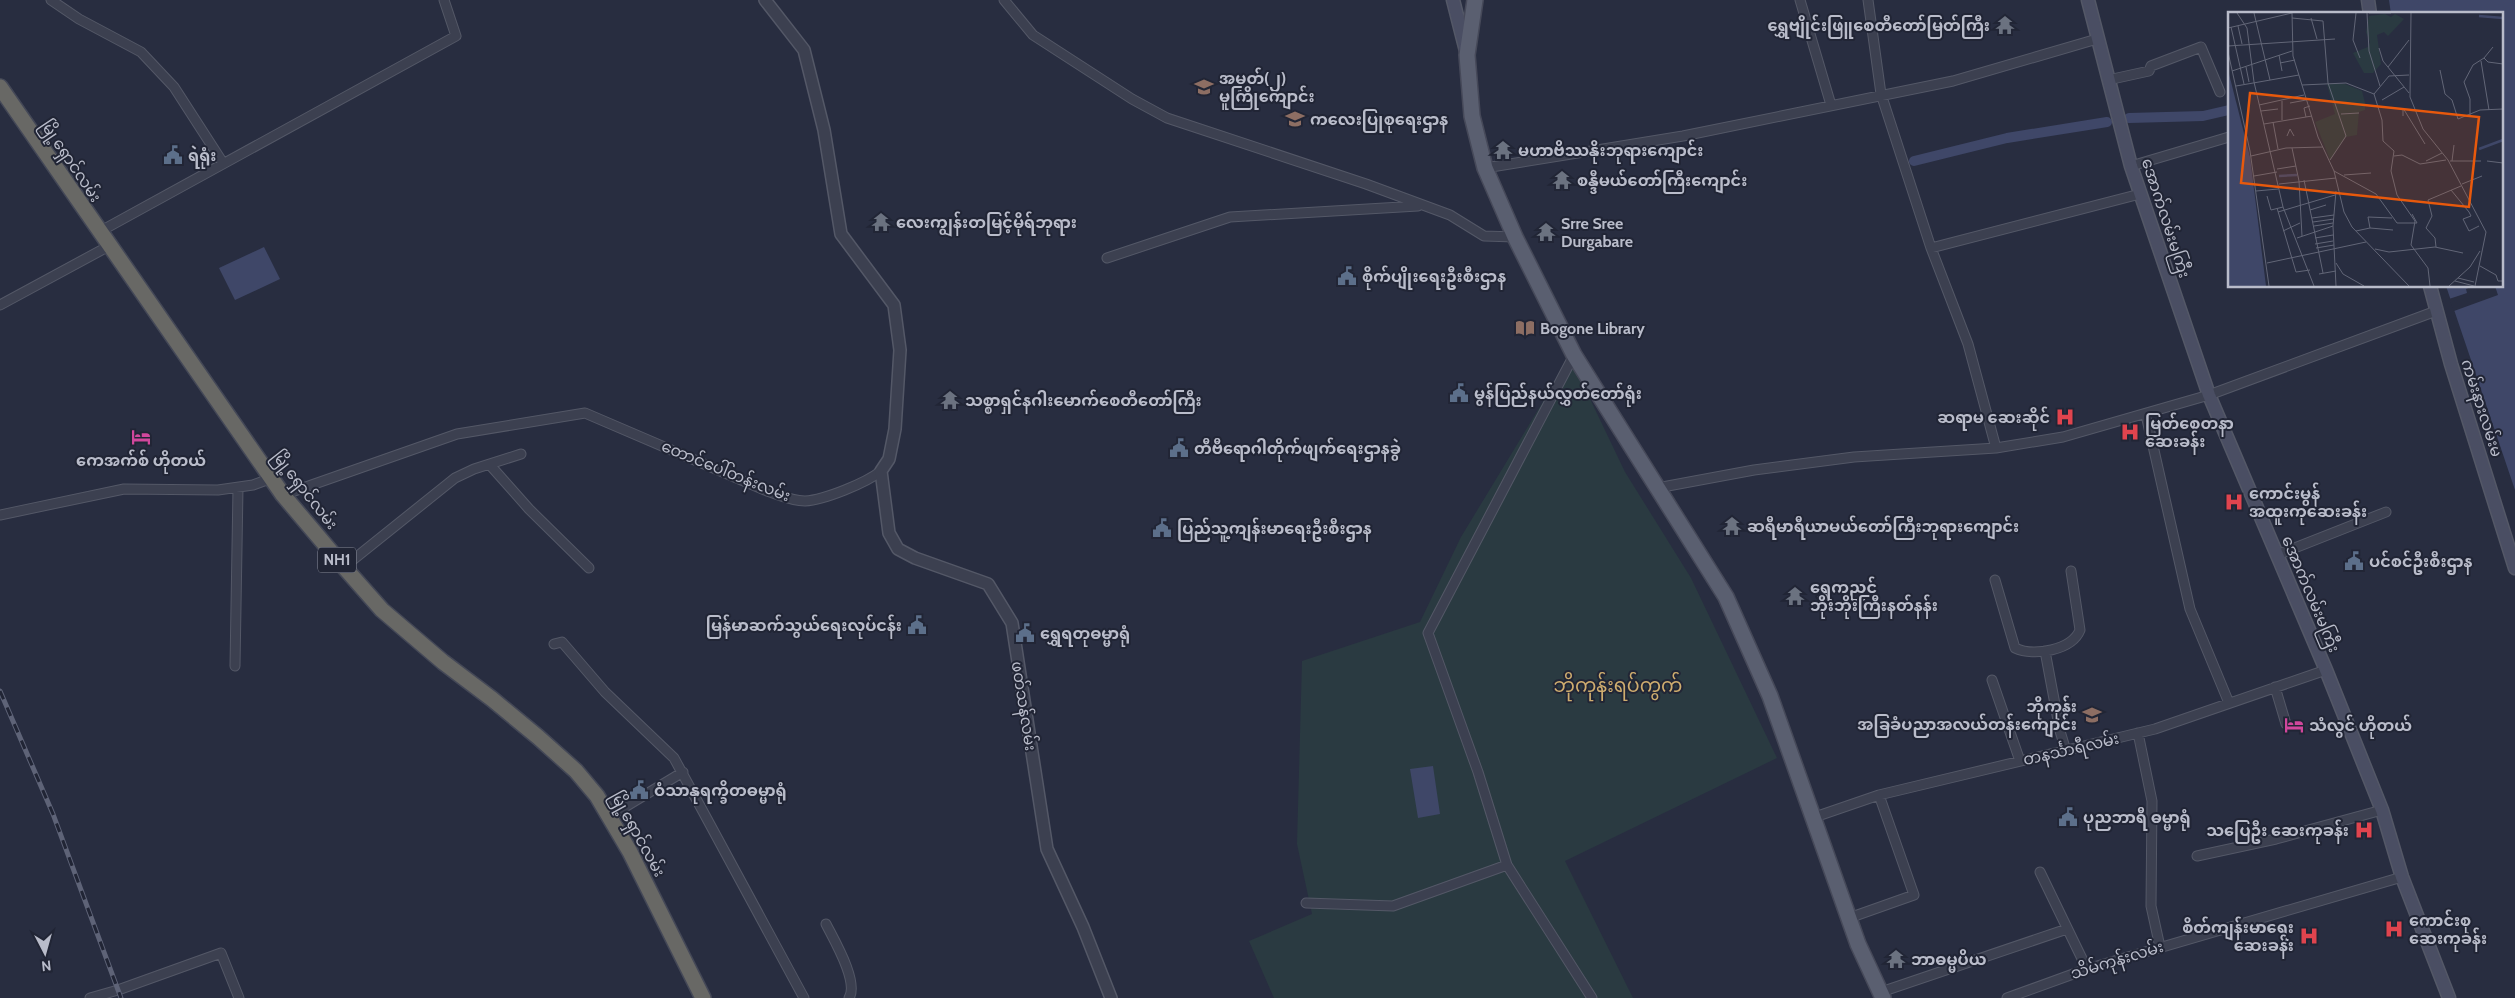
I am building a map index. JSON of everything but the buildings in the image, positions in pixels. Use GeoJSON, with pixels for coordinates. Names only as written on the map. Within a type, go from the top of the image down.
{"type":"FeatureCollection","features":[{"type":"Feature","properties":{"kind":"highway","name":"မြို့ရှောင်လမ်း"},"geometry":{"type":"LineString","coordinates":[[0,88],[283,495],[382,610],[443,662],[492,699],[576,771],[597,796],[610,816],[703,998]]}},
{"type":"Feature","properties":{"kind":"main road"},"geometry":{"type":"LineString","coordinates":[[1453,0],[1467,55],[1472,116],[1485,168],[1515,237],[1574,355],[1726,597],[1770,696],[1849,918],[1882,995]]}},
{"type":"Feature","properties":{"kind":"main road"},"geometry":{"type":"LineString","coordinates":[[1467,55],[1475,0]]}},
{"type":"Feature","properties":{"kind":"main road","name":"အောက်လမ်းမကြီး"},"geometry":{"type":"LineString","coordinates":[[2088,0],[2131,166],[2209,395],[2326,670],[2382,810],[2402,877],[2449,998]]}},
{"type":"Feature","properties":{"kind":"main road","name":"ကမ်းနားလမ်းမ"},"geometry":{"type":"LineString","coordinates":[[2430,288],[2436,312],[2515,568]]}},
{"type":"Feature","properties":{"kind":"street"},"geometry":{"type":"LineString","coordinates":[[51,0],[79,19],[141,52],[174,87],[223,163]]}},
{"type":"Feature","properties":{"kind":"street"},"geometry":{"type":"LineString","coordinates":[[99,232],[456,36],[444,0]]}},
{"type":"Feature","properties":{"kind":"street"},"geometry":{"type":"LineString","coordinates":[[765,0],[804,50],[824,130],[841,234],[894,305],[900,350],[895,429],[888,458],[881,471]]}},
{"type":"Feature","properties":{"kind":"street"},"geometry":{"type":"LineString","coordinates":[[1004,0],[1033,35],[1167,118],[1366,184],[1421,206],[1450,215],[1484,236],[1515,237]]}},
{"type":"Feature","properties":{"kind":"street"},"geometry":{"type":"LineString","coordinates":[[1800,0],[1830,105]]}},
{"type":"Feature","properties":{"kind":"street"},"geometry":{"type":"LineString","coordinates":[[1868,0],[1882,94],[1931,248],[1968,344],[1996,448]]}},
{"type":"Feature","properties":{"kind":"street"},"geometry":{"type":"LineString","coordinates":[[1485,168],[1683,136],[1953,81],[2097,39]]}},
{"type":"Feature","properties":{"kind":"street"},"geometry":{"type":"LineString","coordinates":[[2108,80],[2149,72],[2151,66],[2201,47],[2220,92]]}},
{"type":"Feature","properties":{"kind":"street"},"geometry":{"type":"LineString","coordinates":[[2131,166],[2228,137]]}},
{"type":"Feature","properties":{"kind":"street"},"geometry":{"type":"LineString","coordinates":[[1931,248],[2140,194]]}},
{"type":"Feature","properties":{"kind":"street"},"geometry":{"type":"LineString","coordinates":[[1107,258],[1230,217],[1421,206]]}},
{"type":"Feature","properties":{"kind":"street"},"geometry":{"type":"LineString","coordinates":[[0,306],[109,246]]}},
{"type":"Feature","properties":{"kind":"street"},"geometry":{"type":"LineString","coordinates":[[1656,488],[1754,470],[1854,457],[1996,448],[2063,437],[2146,415],[2209,395],[2436,312]]}},
{"type":"Feature","properties":{"kind":"street"},"geometry":{"type":"LineString","coordinates":[[1574,355],[1428,633],[1478,772],[1507,865],[1592,998]]}},
{"type":"Feature","properties":{"kind":"street","name":"တောင်ပေါ်တန်းလမ်း"},"geometry":{"type":"LineString","coordinates":[[283,495],[458,434],[585,413],[767,491],[792,499],[804,501],[827,496],[881,471]]}},
{"type":"Feature","properties":{"kind":"street"},"geometry":{"type":"LineString","coordinates":[[2146,415],[2190,609],[2229,703]]}},
{"type":"Feature","properties":{"kind":"street"},"geometry":{"type":"LineString","coordinates":[[344,567],[455,478],[474,469],[521,454]]}},
{"type":"Feature","properties":{"kind":"street"},"geometry":{"type":"LineString","coordinates":[[490,465],[529,509],[588,568]]}},
{"type":"Feature","properties":{"kind":"street","name":"ဖတ်သန်လမ်း"},"geometry":{"type":"LineString","coordinates":[[881,471],[889,533],[898,548],[914,558],[988,584],[1012,624],[1047,849],[1083,927],[1111,998]]}},
{"type":"Feature","properties":{"kind":"street"},"geometry":{"type":"LineString","coordinates":[[0,515],[124,489],[218,490],[238,488],[272,478]]}},
{"type":"Feature","properties":{"kind":"street"},"geometry":{"type":"LineString","coordinates":[[236,666],[238,488]]}},
{"type":"Feature","properties":{"kind":"street"},"geometry":{"type":"LineString","coordinates":[[2277,555],[2386,512]]}},
{"type":"Feature","properties":{"kind":"street"},"geometry":{"type":"LineString","coordinates":[[1995,580],[2015,648],[2022,652],[2045,651],[2062,646],[2077,638],[2080,630],[2071,571]]}},
{"type":"Feature","properties":{"kind":"street"},"geometry":{"type":"LineString","coordinates":[[554,644],[562,642],[605,692],[674,758],[804,998]]}},
{"type":"Feature","properties":{"kind":"street"},"geometry":{"type":"LineString","coordinates":[[2045,651],[2060,731],[2066,751]]}},
{"type":"Feature","properties":{"kind":"street","name":"တနင်္သာရီလမ်း"},"geometry":{"type":"LineString","coordinates":[[1812,818],[1879,795],[2138,733],[2326,670]]}},
{"type":"Feature","properties":{"kind":"street"},"geometry":{"type":"LineString","coordinates":[[1992,680],[2020,761]]}},
{"type":"Feature","properties":{"kind":"street"},"geometry":{"type":"LineString","coordinates":[[2275,687],[2286,724]]}},
{"type":"Feature","properties":{"kind":"street"},"geometry":{"type":"LineString","coordinates":[[2138,733],[2152,801],[2151,906],[2160,947]]}},
{"type":"Feature","properties":{"kind":"street"},"geometry":{"type":"LineString","coordinates":[[610,816],[683,772]]}},
{"type":"Feature","properties":{"kind":"street"},"geometry":{"type":"LineString","coordinates":[[1849,918],[1914,895],[1879,795]]}},
{"type":"Feature","properties":{"kind":"street"},"geometry":{"type":"LineString","coordinates":[[2198,856],[2276,839],[2382,810]]}},
{"type":"Feature","properties":{"kind":"street"},"geometry":{"type":"LineString","coordinates":[[1306,902],[1393,906],[1507,865]]}},
{"type":"Feature","properties":{"kind":"street"},"geometry":{"type":"LineString","coordinates":[[2040,872],[2087,969]]}},
{"type":"Feature","properties":{"kind":"street","name":"သိမ်ကုန်းလမ်း"},"geometry":{"type":"LineString","coordinates":[[2007,998],[2087,969],[2402,877]]}},
{"type":"Feature","properties":{"kind":"street"},"geometry":{"type":"LineString","coordinates":[[826,924],[846,966],[852,988],[849,998]]}},
{"type":"Feature","properties":{"kind":"street"},"geometry":{"type":"LineString","coordinates":[[1882,995],[2067,928]]}},
{"type":"Feature","properties":{"kind":"street"},"geometry":{"type":"LineString","coordinates":[[90,998],[101,996],[221,953],[239,998]]}},
{"type":"Feature","properties":{"kind":"shaded area"},"geometry":{"type":"Polygon","coordinates":[[[1570,357],[1625,472],[1691,578],[1777,758],[1565,861],[1633,998],[1274,998],[1249,941],[1312,914],[1297,844],[1302,661],[1420,622],[1461,537],[1570,357]]]}},
{"type":"Feature","properties":{"kind":"water"},"geometry":{"type":"Polygon","coordinates":[[[2389,0],[2515,0],[2515,490],[2447,288],[2502,288],[2502,12],[2391,12],[2389,0]]]}},
{"type":"Feature","properties":{"kind":"water"},"geometry":{"type":"Polygon","coordinates":[[[264,247],[280,279],[235,300],[219,268],[264,247]]]}},
{"type":"Feature","properties":{"kind":"water"},"geometry":{"type":"Polygon","coordinates":[[[1433,766],[1440,814],[1418,818],[1410,769],[1433,766]]]}},
{"type":"Feature","properties":{"kind":"pier"},"geometry":{"type":"Polygon","coordinates":[[[2496,288],[2498,295],[2454,311],[2449,299],[2467,293],[2466,289],[2496,288]]]}},
{"type":"Feature","properties":{"kind":"waterway"},"geometry":{"type":"LineString","coordinates":[[2129,118],[2203,116],[2228,110]]}},
{"type":"Feature","properties":{"kind":"waterway"},"geometry":{"type":"LineString","coordinates":[[1914,161],[2007,138],[2107,122]]}},
{"type":"Feature","properties":{"kind":"railway"},"geometry":{"type":"LineString","coordinates":[[0,691],[53,814],[121,998]]}},
{"type":"Feature","properties":{"kind":"place","name":"ရွှေဗျိုင်းဖြူစေတီတော်မြတ်ကြီး"},"geometry":{"type":"Point","coordinates":[2005,25]}},
{"type":"Feature","properties":{"kind":"place","name":"အမှတ်(၂) မူကြိုကျောင်း"},"geometry":{"type":"Point","coordinates":[1204,87]}},
{"type":"Feature","properties":{"kind":"place","name":"ကလေးပြုစုရေးဌာန"},"geometry":{"type":"Point","coordinates":[1295,119]}},
{"type":"Feature","properties":{"kind":"place","name":"မဟာဗိဿနိုးဘုရားကျောင်း"},"geometry":{"type":"Point","coordinates":[1503,150]}},
{"type":"Feature","properties":{"kind":"place","name":"ရဲရုံး"},"geometry":{"type":"Point","coordinates":[173,155]}},
{"type":"Feature","properties":{"kind":"place","name":"စန္ဒီမယ်တော်ကြီးကျောင်း"},"geometry":{"type":"Point","coordinates":[1562,180]}},
{"type":"Feature","properties":{"kind":"place","name":"လေးကျွန်းတမြင့်မိုရ်ဘုရား"},"geometry":{"type":"Point","coordinates":[881,222]}},
{"type":"Feature","properties":{"kind":"place","name":"Srre Sree Durgabare"},"geometry":{"type":"Point","coordinates":[1546,232]}},
{"type":"Feature","properties":{"kind":"place","name":"စိုက်ပျိုးရေးဦးစီးဌာန"},"geometry":{"type":"Point","coordinates":[1347,276]}},
{"type":"Feature","properties":{"kind":"place","name":"Bogone Library"},"geometry":{"type":"Point","coordinates":[1525,328]}},
{"type":"Feature","properties":{"kind":"place","name":"မွန်ပြည်နယ်လွှတ်တော်ရုံး"},"geometry":{"type":"Point","coordinates":[1459,393]}},
{"type":"Feature","properties":{"kind":"place","name":"သစ္စာရှင်နဂါးမောက်စေတီတော်ကြီး"},"geometry":{"type":"Point","coordinates":[950,400]}},
{"type":"Feature","properties":{"kind":"place","name":"ဆရာမ ဆေးဆိုင်"},"geometry":{"type":"Point","coordinates":[2065,417]}},
{"type":"Feature","properties":{"kind":"place","name":"မြတ်စေတနာ ဆေးခန်း"},"geometry":{"type":"Point","coordinates":[2130,432]}},
{"type":"Feature","properties":{"kind":"place","name":"ကေအက်စ် ဟိုတယ်"},"geometry":{"type":"Point","coordinates":[141,437]}},
{"type":"Feature","properties":{"kind":"place","name":"တီဗီရောဂါတိုက်ဖျက်ရေးဌာနခွဲ"},"geometry":{"type":"Point","coordinates":[1179,448]}},
{"type":"Feature","properties":{"kind":"place","name":"ကောင်းမွန် အထူးကုဆေးခန်း"},"geometry":{"type":"Point","coordinates":[2234,502]}},
{"type":"Feature","properties":{"kind":"place","name":"ဆရီမာရီယာမယ်တော်ကြီးဘုရားကျောင်း"},"geometry":{"type":"Point","coordinates":[1732,526]}},
{"type":"Feature","properties":{"kind":"place","name":"ပြည်သူ့ကျန်းမာရေးဦးစီးဌာန"},"geometry":{"type":"Point","coordinates":[1162,528]}},
{"type":"Feature","properties":{"kind":"place","name":"ပင်စင်ဦးစီးဌာန"},"geometry":{"type":"Point","coordinates":[2354,561]}},
{"type":"Feature","properties":{"kind":"place","name":"ရွှေကညင် ဘိုးဘိုးကြီးနတ်နန်း"},"geometry":{"type":"Point","coordinates":[1795,596]}},
{"type":"Feature","properties":{"kind":"place","name":"မြန်မာဆက်သွယ်ရေးလုပ်ငန်း"},"geometry":{"type":"Point","coordinates":[917,625]}},
{"type":"Feature","properties":{"kind":"place","name":"ရွှေရတုဓမ္မာရုံ"},"geometry":{"type":"Point","coordinates":[1025,633]}},
{"type":"Feature","properties":{"kind":"place","name":"ဘိုကုန်း အခြခံပညာအလယ်တန်းကျောင်း"},"geometry":{"type":"Point","coordinates":[2092,715]}},
{"type":"Feature","properties":{"kind":"place","name":"သံလွင် ဟိုတယ်"},"geometry":{"type":"Point","coordinates":[2294,725]}},
{"type":"Feature","properties":{"kind":"place","name":"ဝံသာနုရက္ခိတဓမ္မာရုံ"},"geometry":{"type":"Point","coordinates":[639,790]}},
{"type":"Feature","properties":{"kind":"place","name":"ပုညဘာရီ ဓမ္မာရုံ"},"geometry":{"type":"Point","coordinates":[2068,817]}},
{"type":"Feature","properties":{"kind":"place","name":"သပြေဦး ဆေးကုခန်း"},"geometry":{"type":"Point","coordinates":[2364,830]}},
{"type":"Feature","properties":{"kind":"place","name":"ကောင်းစု ဆေးကုခန်း"},"geometry":{"type":"Point","coordinates":[2394,929]}},
{"type":"Feature","properties":{"kind":"place","name":"စိတ်ကျန်းမာရေး ဆေးခန်း"},"geometry":{"type":"Point","coordinates":[2309,936]}},
{"type":"Feature","properties":{"kind":"place","name":"ဘာဓမ္မပိယ"},"geometry":{"type":"Point","coordinates":[1896,959]}},
{"type":"Feature","properties":{"kind":"district","name":"ဘိုကုန်းရပ်ကွက်"},"geometry":{"type":"Point","coordinates":[1618,685]}}]}
